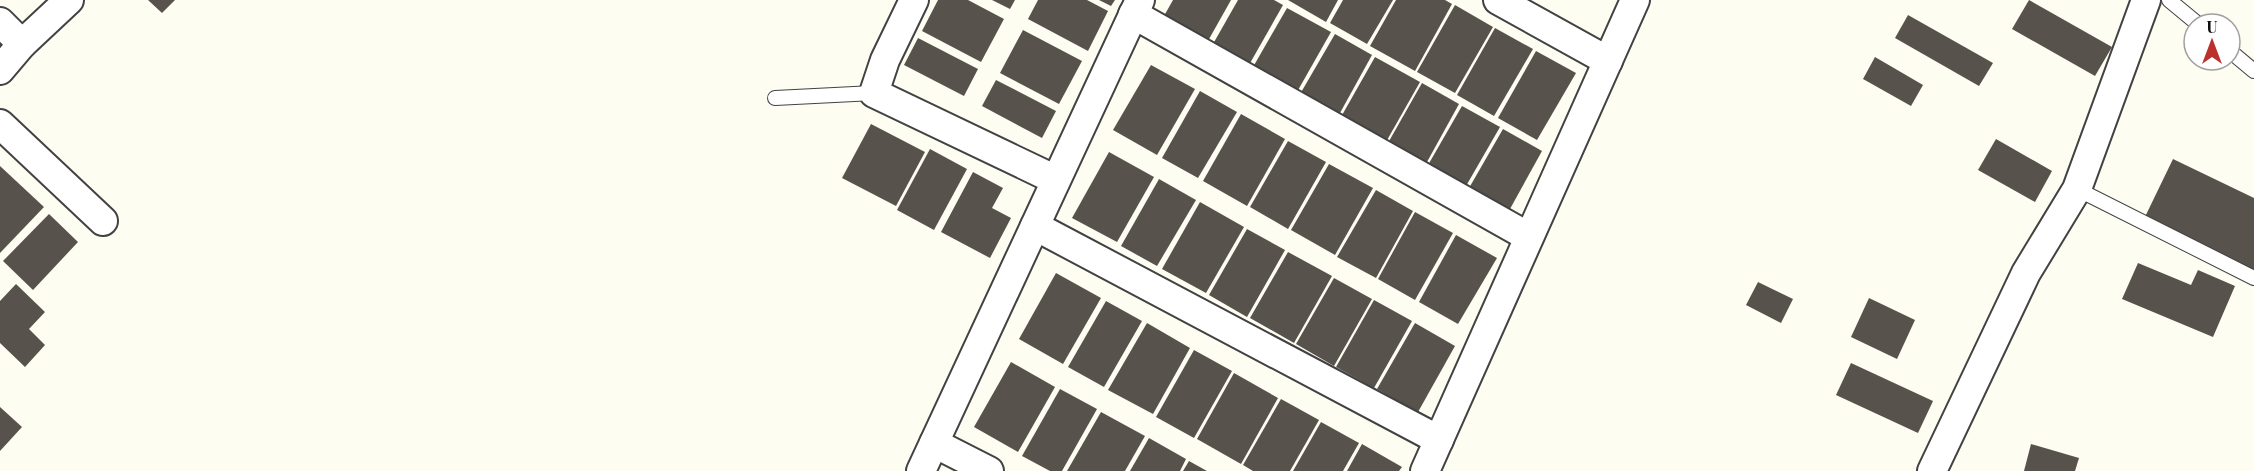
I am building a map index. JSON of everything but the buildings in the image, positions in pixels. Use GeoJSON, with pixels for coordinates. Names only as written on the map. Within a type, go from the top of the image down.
{"type":"FeatureCollection","features":[{"type":"Feature","properties":{"kind":"street"},"geometry":{"type":"LineString","coordinates":[[0,70],[22,44],[69,0]]}},
{"type":"Feature","properties":{"kind":"street"},"geometry":{"type":"LineString","coordinates":[[914,0],[885,60],[874,93],[1056,180]]}},
{"type":"Feature","properties":{"kind":"street"},"geometry":{"type":"LineString","coordinates":[[1498,0],[1608,61]]}},
{"type":"Feature","properties":{"kind":"street"},"geometry":{"type":"LineString","coordinates":[[1425,471],[1635,0]]}},
{"type":"Feature","properties":{"kind":"street"},"geometry":{"type":"LineString","coordinates":[[1932,471],[2026,273],[2077,189],[2146,0]]}},
{"type":"Feature","properties":{"kind":"street"},"geometry":{"type":"LineString","coordinates":[[921,471],[1137,7],[1529,237]]}},
{"type":"Feature","properties":{"kind":"street"},"geometry":{"type":"LineString","coordinates":[[0,22],[22,44]]}},
{"type":"Feature","properties":{"kind":"street"},"geometry":{"type":"LineString","coordinates":[[0,124],[102,221]]}},
{"type":"Feature","properties":{"kind":"street"},"geometry":{"type":"LineString","coordinates":[[1035,226],[1439,441]]}},
{"type":"Feature","properties":{"kind":"street"},"geometry":{"type":"LineString","coordinates":[[934,443],[989,471]]}},
{"type":"Feature","properties":{"kind":"lane"},"geometry":{"type":"LineString","coordinates":[[2169,0],[2184,12]]}},
{"type":"Feature","properties":{"kind":"lane"},"geometry":{"type":"LineString","coordinates":[[2242,61],[2254,71]]}},
{"type":"Feature","properties":{"kind":"lane"},"geometry":{"type":"LineString","coordinates":[[775,98],[874,93]]}},
{"type":"Feature","properties":{"kind":"lane"},"geometry":{"type":"LineString","coordinates":[[2077,189],[2254,278]]}}]}
